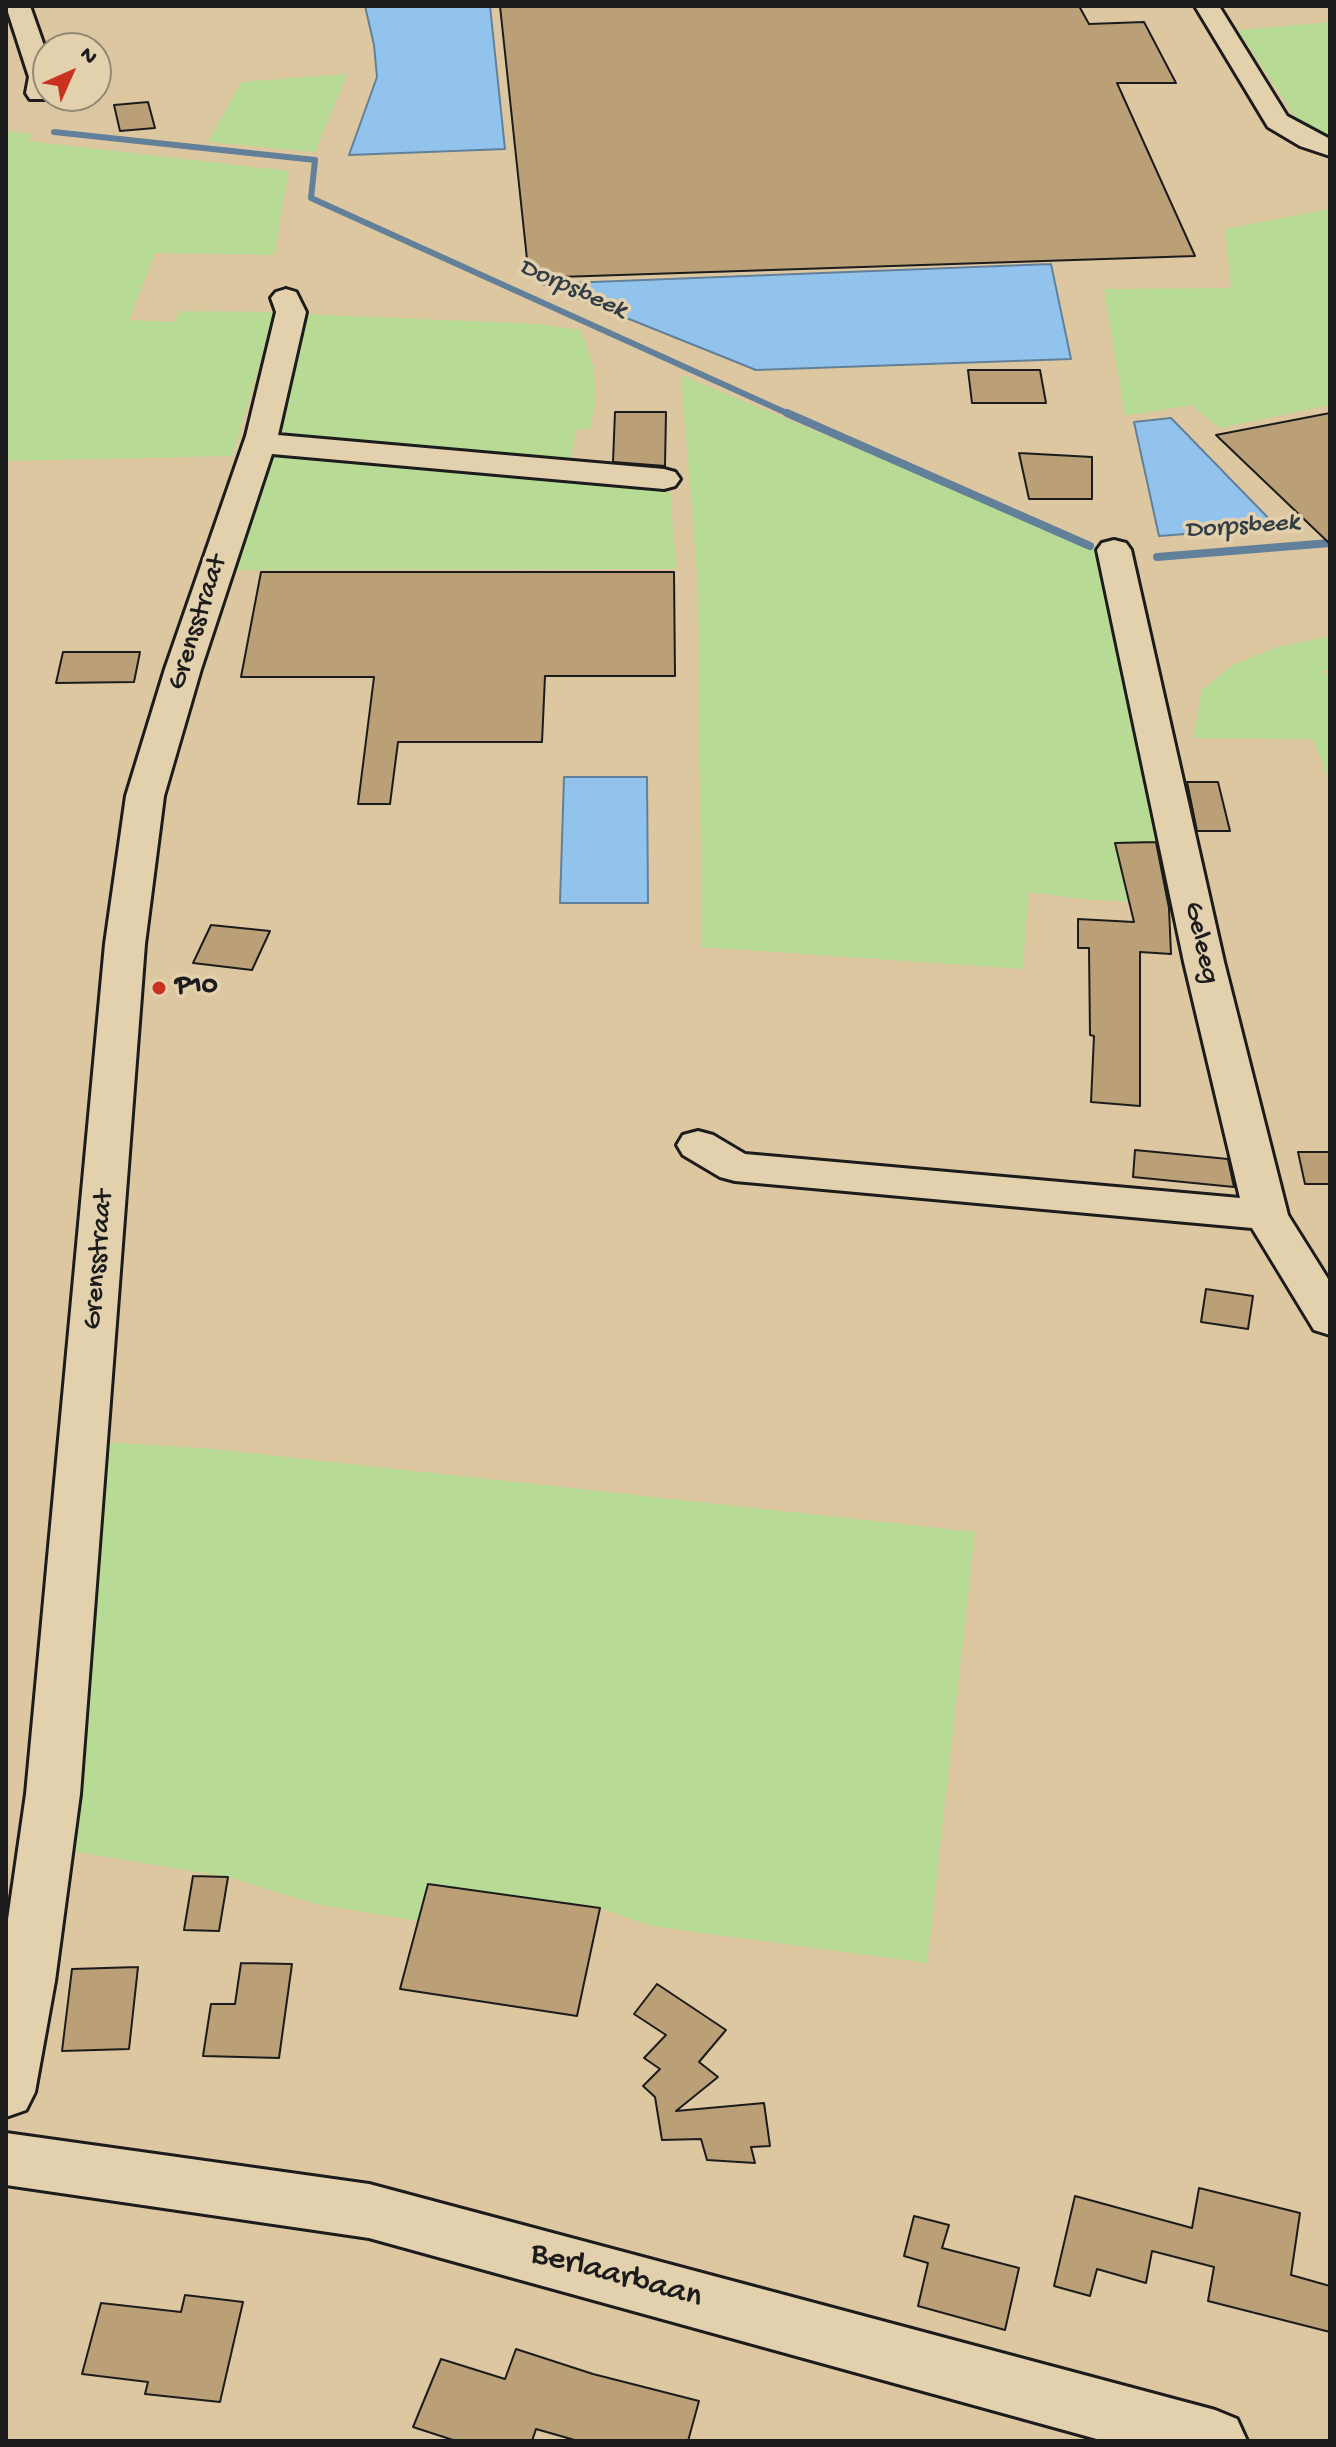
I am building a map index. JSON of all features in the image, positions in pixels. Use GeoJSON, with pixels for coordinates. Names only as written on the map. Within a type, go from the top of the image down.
{"type":"FeatureCollection","features":[{"type":"Feature","properties":{"kind":"street"},"geometry":{"type":"LineString","coordinates":[[18,6],[32,47]]}},
{"type":"Feature","properties":{"kind":"street"},"geometry":{"type":"LineString","coordinates":[[1207,6],[1277,121],[1309,140],[1330,148]]}},
{"type":"Feature","properties":{"kind":"street","name":"Grensstraat"},"geometry":{"type":"LineString","coordinates":[[6,2092],[27,1981],[53,1794],[125,944],[145,796],[183,669],[260,443],[291,312],[286,298]]}},
{"type":"Feature","properties":{"kind":"street"},"geometry":{"type":"LineString","coordinates":[[260,443],[664,479]]}},
{"type":"Feature","properties":{"kind":"street","name":"Geleeg"},"geometry":{"type":"LineString","coordinates":[[1114,550],[1204,962],[1266,1215],[1330,1319]]}},
{"type":"Feature","properties":{"kind":"street"},"geometry":{"type":"LineString","coordinates":[[698,1145],[735,1167],[1266,1215]]}},
{"type":"Feature","properties":{"kind":"street","name":"Berlaarbaan"},"geometry":{"type":"LineString","coordinates":[[6,2159],[369,2211],[1215,2441]]}},
{"type":"Feature","properties":{"kind":"green space"},"geometry":{"type":"Polygon","coordinates":[[[1330,22],[1330,139],[1302,127],[1238,30],[1330,22]]]}},
{"type":"Feature","properties":{"kind":"green space"},"geometry":{"type":"Polygon","coordinates":[[[347,74],[315,152],[208,142],[241,82],[347,74]]]}},
{"type":"Feature","properties":{"kind":"green space"},"geometry":{"type":"Polygon","coordinates":[[[6,131],[32,134],[28,141],[289,171],[274,255],[155,253],[129,320],[175,322],[179,311],[275,312],[232,456],[6,461],[6,131]]]}},
{"type":"Feature","properties":{"kind":"green space"},"geometry":{"type":"Polygon","coordinates":[[[1330,209],[1330,405],[1220,428],[1191,405],[1125,416],[1104,289],[1231,288],[1225,229],[1330,209]]]}},
{"type":"Feature","properties":{"kind":"green space"},"geometry":{"type":"Polygon","coordinates":[[[303,314],[537,324],[581,330],[594,369],[595,402],[590,429],[576,430],[569,467],[272,438],[303,314]]]}},
{"type":"Feature","properties":{"kind":"green space"},"geometry":{"type":"Polygon","coordinates":[[[681,375],[1110,554],[1187,905],[1083,899],[1028,892],[1023,969],[702,947],[698,587],[681,375]]]}},
{"type":"Feature","properties":{"kind":"green space"},"geometry":{"type":"Polygon","coordinates":[[[274,448],[670,488],[676,569],[227,570],[274,448]]]}},
{"type":"Feature","properties":{"kind":"green space"},"geometry":{"type":"Polygon","coordinates":[[[1330,636],[1330,669],[1322,671],[1330,676],[1330,783],[1313,739],[1193,738],[1202,690],[1233,665],[1277,647],[1330,636]]]}},
{"type":"Feature","properties":{"kind":"green space"},"geometry":{"type":"Polygon","coordinates":[[[88,1441],[213,1449],[975,1532],[927,1963],[651,1926],[600,1908],[429,1884],[418,1921],[316,1904],[228,1877],[54,1848],[88,1441]]]}},
{"type":"Feature","properties":{"kind":"water"},"geometry":{"type":"Polygon","coordinates":[[[365,6],[490,6],[505,149],[349,155],[377,77],[365,6]]]}},
{"type":"Feature","properties":{"kind":"water"},"geometry":{"type":"Polygon","coordinates":[[[1051,264],[1071,359],[756,370],[542,284],[1051,264]]]}},
{"type":"Feature","properties":{"kind":"water"},"geometry":{"type":"Polygon","coordinates":[[[1171,418],[1277,527],[1159,536],[1134,422],[1171,418]]]}},
{"type":"Feature","properties":{"kind":"water"},"geometry":{"type":"Polygon","coordinates":[[[564,777],[647,777],[648,903],[560,903],[564,777]]]}},
{"type":"Feature","properties":{"kind":"building"},"geometry":{"type":"Polygon","coordinates":[[[500,6],[1079,6],[1089,24],[1144,22],[1176,83],[1117,83],[1195,256],[529,278],[500,6]]]}},
{"type":"Feature","properties":{"kind":"building"},"geometry":{"type":"Polygon","coordinates":[[[148,102],[155,128],[120,131],[114,105],[148,102]]]}},
{"type":"Feature","properties":{"kind":"building"},"geometry":{"type":"Polygon","coordinates":[[[968,370],[1040,370],[1046,403],[972,403],[968,370]]]}},
{"type":"Feature","properties":{"kind":"building"},"geometry":{"type":"Polygon","coordinates":[[[615,412],[666,412],[665,466],[613,462],[615,412]]]}},
{"type":"Feature","properties":{"kind":"building"},"geometry":{"type":"Polygon","coordinates":[[[1330,413],[1330,544],[1216,435],[1330,413]]]}},
{"type":"Feature","properties":{"kind":"building"},"geometry":{"type":"Polygon","coordinates":[[[1019,453],[1092,457],[1092,499],[1029,499],[1019,453]]]}},
{"type":"Feature","properties":{"kind":"building"},"geometry":{"type":"Polygon","coordinates":[[[261,572],[674,572],[675,676],[545,676],[542,742],[398,742],[390,804],[358,804],[374,677],[241,677],[261,572]]]}},
{"type":"Feature","properties":{"kind":"building"},"geometry":{"type":"Polygon","coordinates":[[[63,652],[140,652],[134,682],[56,683],[63,652]]]}},
{"type":"Feature","properties":{"kind":"building"},"geometry":{"type":"Polygon","coordinates":[[[1187,782],[1218,782],[1230,831],[1197,831],[1187,782]]]}},
{"type":"Feature","properties":{"kind":"building"},"geometry":{"type":"Polygon","coordinates":[[[1156,842],[1169,908],[1171,954],[1140,952],[1140,1106],[1091,1102],[1094,1036],[1090,1035],[1089,948],[1078,948],[1078,919],[1134,922],[1115,843],[1156,842]]]}},
{"type":"Feature","properties":{"kind":"building"},"geometry":{"type":"Polygon","coordinates":[[[211,925],[270,931],[252,970],[193,963],[211,925]]]}},
{"type":"Feature","properties":{"kind":"building"},"geometry":{"type":"Polygon","coordinates":[[[1135,1150],[1228,1159],[1234,1187],[1133,1177],[1135,1150]]]}},
{"type":"Feature","properties":{"kind":"building"},"geometry":{"type":"Polygon","coordinates":[[[1298,1152],[1330,1152],[1330,1184],[1305,1184],[1298,1152]]]}},
{"type":"Feature","properties":{"kind":"building"},"geometry":{"type":"Polygon","coordinates":[[[1206,1289],[1253,1296],[1248,1329],[1201,1322],[1206,1289]]]}},
{"type":"Feature","properties":{"kind":"building"},"geometry":{"type":"Polygon","coordinates":[[[193,1876],[228,1877],[219,1931],[184,1930],[193,1876]]]}},
{"type":"Feature","properties":{"kind":"building"},"geometry":{"type":"Polygon","coordinates":[[[428,1884],[600,1908],[577,2016],[400,1989],[428,1884]]]}},
{"type":"Feature","properties":{"kind":"building"},"geometry":{"type":"Polygon","coordinates":[[[241,1963],[292,1964],[279,2058],[203,2056],[211,2004],[235,2004],[241,1963]]]}},
{"type":"Feature","properties":{"kind":"building"},"geometry":{"type":"Polygon","coordinates":[[[138,1967],[129,2049],[62,2051],[72,1969],[138,1967]]]}},
{"type":"Feature","properties":{"kind":"building"},"geometry":{"type":"Polygon","coordinates":[[[657,1984],[726,2030],[699,2062],[718,2077],[676,2111],[764,2103],[770,2146],[751,2147],[755,2163],[707,2160],[701,2139],[662,2140],[655,2097],[643,2086],[660,2069],[644,2058],[666,2035],[634,2014],[657,1984]]]}},
{"type":"Feature","properties":{"kind":"building"},"geometry":{"type":"Polygon","coordinates":[[[1199,2188],[1300,2213],[1291,2275],[1330,2286],[1330,2332],[1208,2301],[1214,2267],[1152,2251],[1146,2283],[1097,2269],[1090,2296],[1054,2286],[1075,2196],[1192,2228],[1199,2188]]]}},
{"type":"Feature","properties":{"kind":"building"},"geometry":{"type":"Polygon","coordinates":[[[914,2216],[949,2225],[942,2248],[1019,2268],[1005,2330],[918,2306],[928,2263],[904,2256],[914,2216]]]}},
{"type":"Feature","properties":{"kind":"building"},"geometry":{"type":"Polygon","coordinates":[[[185,2295],[243,2302],[220,2402],[145,2394],[148,2382],[82,2374],[101,2303],[181,2312],[185,2295]]]}},
{"type":"Feature","properties":{"kind":"building"},"geometry":{"type":"Polygon","coordinates":[[[516,2349],[593,2374],[699,2401],[688,2441],[578,2441],[536,2429],[532,2441],[456,2441],[413,2427],[441,2359],[505,2379],[516,2349]]]}},
{"type":"Feature","properties":{"kind":"waterway","name":"Dorpsbeek"},"geometry":{"type":"LineString","coordinates":[[54,132],[315,160],[311,198],[791,415]]}},
{"type":"Feature","properties":{"kind":"waterway","name":"Dorpsbeek"},"geometry":{"type":"LineString","coordinates":[[787,413],[1090,546]]}},
{"type":"Feature","properties":{"kind":"waterway","name":"Dorpsbeek"},"geometry":{"type":"LineString","coordinates":[[1157,557],[1330,543]]}},
{"type":"Feature","properties":{"kind":"place","name":"P10"},"geometry":{"type":"Point","coordinates":[159,988]}}]}
